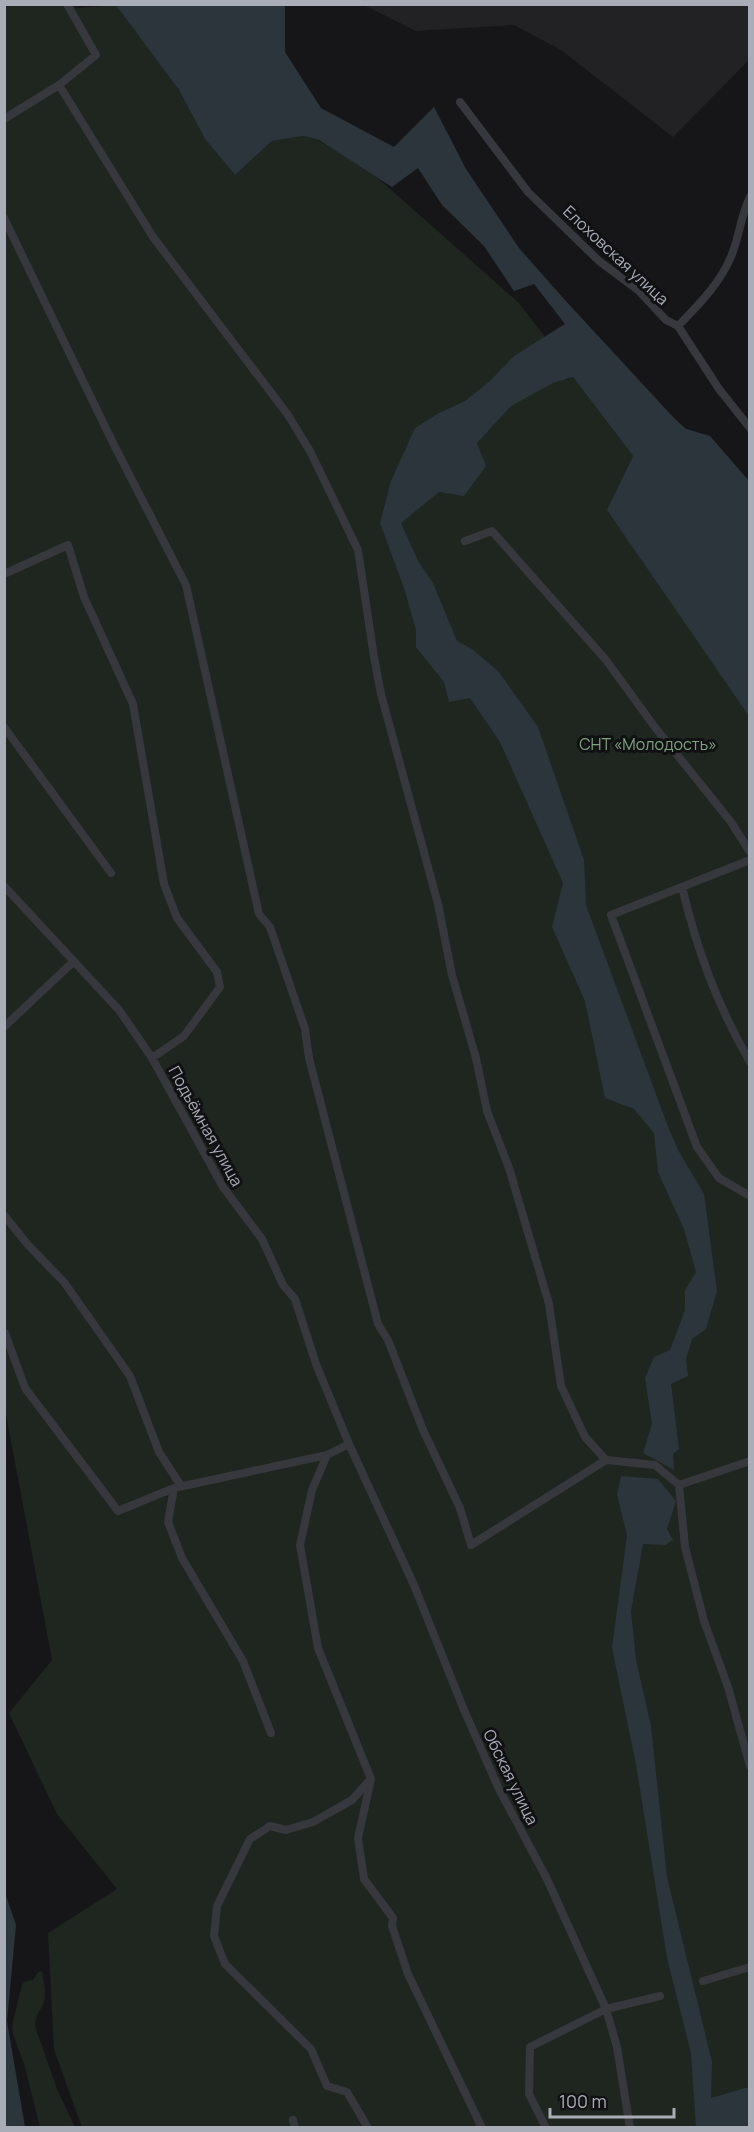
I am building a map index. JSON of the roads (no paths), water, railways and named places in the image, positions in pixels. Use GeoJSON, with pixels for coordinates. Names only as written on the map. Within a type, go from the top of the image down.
{"type":"FeatureCollection","features":[{"type":"Feature","properties":{"kind":"street"},"geometry":{"type":"LineString","coordinates":[[4,119],[59,85],[96,55],[67,4]]}},
{"type":"Feature","properties":{"kind":"street"},"geometry":{"type":"LineString","coordinates":[[59,85],[153,237],[288,415],[310,451],[358,550],[374,657],[384,705],[438,904],[452,975],[476,1059],[487,1111],[509,1168],[549,1304],[561,1386],[585,1437],[606,1460]]}},
{"type":"Feature","properties":{"kind":"street","name":"Елоховская улица"},"geometry":{"type":"LineString","coordinates":[[460,102],[528,192],[599,261],[638,290],[666,320],[678,326],[718,389],[750,428]]}},
{"type":"Feature","properties":{"kind":"street"},"geometry":{"type":"LineString","coordinates":[[678,326],[713,289],[731,258],[744,209],[750,197]]}},
{"type":"Feature","properties":{"kind":"street"},"geometry":{"type":"LineString","coordinates":[[4,218],[113,443],[186,585],[259,914],[270,927],[305,1029],[309,1058],[378,1324],[388,1340],[423,1430],[460,1508],[471,1545],[606,1460],[655,1465],[679,1485],[685,1547],[704,1621],[728,1687],[750,1766]]}},
{"type":"Feature","properties":{"kind":"street"},"geometry":{"type":"LineString","coordinates":[[465,541],[492,531],[606,660],[654,726],[731,822],[750,852]]}},
{"type":"Feature","properties":{"kind":"street"},"geometry":{"type":"LineString","coordinates":[[4,574],[68,545],[84,597],[133,704],[164,884],[177,918],[217,972],[220,987],[184,1036],[152,1058]]}},
{"type":"Feature","properties":{"kind":"street"},"geometry":{"type":"LineString","coordinates":[[4,727],[111,873]]}},
{"type":"Feature","properties":{"kind":"street"},"geometry":{"type":"LineString","coordinates":[[750,860],[611,915],[697,1147],[719,1178],[750,1196]]}},
{"type":"Feature","properties":{"kind":"street","name":"Подъёмная улица"},"geometry":{"type":"LineString","coordinates":[[4,886],[119,1011],[152,1058],[223,1187],[262,1239],[283,1285],[295,1299],[316,1364],[349,1444]]}},
{"type":"Feature","properties":{"kind":"street"},"geometry":{"type":"LineString","coordinates":[[681,887],[706,971],[728,1024],[750,1062]]}},
{"type":"Feature","properties":{"kind":"street"},"geometry":{"type":"LineString","coordinates":[[4,1027],[74,961]]}},
{"type":"Feature","properties":{"kind":"street"},"geometry":{"type":"LineString","coordinates":[[4,1215],[28,1245],[64,1282],[130,1376],[159,1452],[178,1487],[168,1522],[182,1558],[243,1661],[271,1733]]}},
{"type":"Feature","properties":{"kind":"street"},"geometry":{"type":"LineString","coordinates":[[4,1333],[25,1388],[118,1511],[178,1487],[327,1455],[349,1444]]}},
{"type":"Feature","properties":{"kind":"street","name":"Обская улица"},"geometry":{"type":"LineString","coordinates":[[349,1444],[414,1585],[499,1790],[547,1879],[606,2009],[617,2047],[630,2127]]}},
{"type":"Feature","properties":{"kind":"street"},"geometry":{"type":"LineString","coordinates":[[327,1455],[312,1490],[300,1545],[318,1647],[371,1779],[358,1838],[364,1879],[393,1918],[392,1926],[408,1974],[482,2127]]}},
{"type":"Feature","properties":{"kind":"street"},"geometry":{"type":"LineString","coordinates":[[679,1485],[750,1461]]}},
{"type":"Feature","properties":{"kind":"street"},"geometry":{"type":"LineString","coordinates":[[368,2127],[347,2092],[327,2086],[311,2049],[225,1964],[214,1936],[217,1906],[250,1839],[270,1826],[286,1830],[313,1822],[351,1800],[371,1779]]}},
{"type":"Feature","properties":{"kind":"street"},"geometry":{"type":"LineString","coordinates":[[702,1981],[750,1967]]}},
{"type":"Feature","properties":{"kind":"street"},"geometry":{"type":"LineString","coordinates":[[546,2127],[529,2094],[530,2047],[606,2009],[660,1996]]}},
{"type":"Feature","properties":{"kind":"park label","name":"СНТ «Молодость»"},"geometry":{"type":"Point","coordinates":[648,744]}}]}
